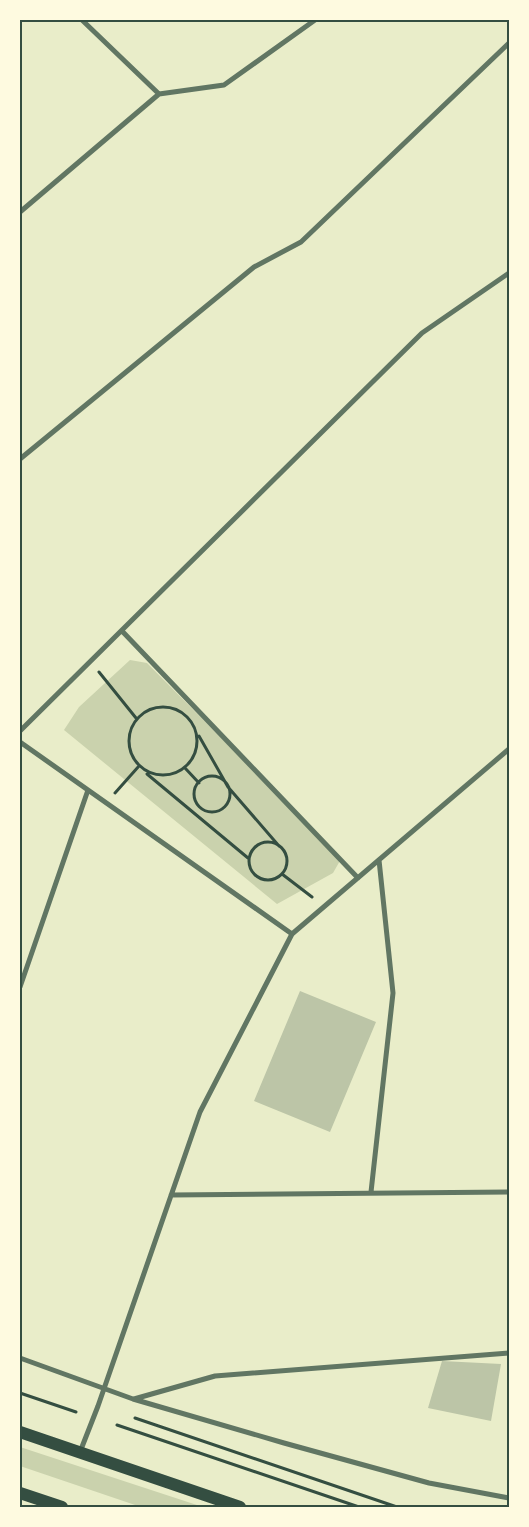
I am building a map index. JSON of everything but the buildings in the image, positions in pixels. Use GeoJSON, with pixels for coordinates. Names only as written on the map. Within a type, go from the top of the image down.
{"type":"FeatureCollection","features":[{"type":"Feature","properties":{"kind":"main road"},"geometry":{"type":"LineString","coordinates":[[20,1432],[240,1507]]}},
{"type":"Feature","properties":{"kind":"main road"},"geometry":{"type":"LineString","coordinates":[[20,1492],[62,1507]]}},
{"type":"Feature","properties":{"kind":"street"},"geometry":{"type":"LineString","coordinates":[[82,20],[159,94]]}},
{"type":"Feature","properties":{"kind":"street"},"geometry":{"type":"LineString","coordinates":[[20,212],[159,94],[224,86],[315,20]]}},
{"type":"Feature","properties":{"kind":"street"},"geometry":{"type":"LineString","coordinates":[[20,459],[254,267],[301,242],[509,42]]}},
{"type":"Feature","properties":{"kind":"street"},"geometry":{"type":"LineString","coordinates":[[20,731],[422,333],[509,273]]}},
{"type":"Feature","properties":{"kind":"street"},"geometry":{"type":"LineString","coordinates":[[122,631],[358,878]]}},
{"type":"Feature","properties":{"kind":"street"},"geometry":{"type":"LineString","coordinates":[[20,742],[292,934]]}},
{"type":"Feature","properties":{"kind":"street"},"geometry":{"type":"LineString","coordinates":[[80,1452],[200,1112],[292,934],[509,749]]}},
{"type":"Feature","properties":{"kind":"street"},"geometry":{"type":"LineString","coordinates":[[20,987],[88,790]]}},
{"type":"Feature","properties":{"kind":"street"},"geometry":{"type":"LineString","coordinates":[[371,1192],[393,993],[379,860]]}},
{"type":"Feature","properties":{"kind":"street"},"geometry":{"type":"LineString","coordinates":[[171,1195],[509,1192]]}},
{"type":"Feature","properties":{"kind":"street"},"geometry":{"type":"LineString","coordinates":[[133,1399],[215,1376],[509,1353]]}},
{"type":"Feature","properties":{"kind":"street"},"geometry":{"type":"LineString","coordinates":[[20,1358],[133,1399],[429,1483],[509,1498]]}},
{"type":"Feature","properties":{"kind":"path"},"geometry":{"type":"LineString","coordinates":[[91,661],[136,718]]}},
{"type":"Feature","properties":{"kind":"path"},"geometry":{"type":"LineString","coordinates":[[194,726],[178,710],[156,707],[145,711],[136,718],[130,728],[128,739],[129,751],[140,768],[248,858],[250,871],[260,879],[272,880],[282,874],[286,868],[286,856],[279,846],[228,787],[225,782],[215,777],[203,779],[199,782],[194,793],[197,804],[201,808],[212,812],[223,808],[229,798],[228,787],[194,726]]}},
{"type":"Feature","properties":{"kind":"path"},"geometry":{"type":"LineString","coordinates":[[140,768],[152,774],[163,776],[175,774],[185,768],[192,760],[197,749],[197,737],[194,726]]}},
{"type":"Feature","properties":{"kind":"path"},"geometry":{"type":"LineString","coordinates":[[106,802],[140,768]]}},
{"type":"Feature","properties":{"kind":"path"},"geometry":{"type":"LineString","coordinates":[[185,768],[199,782]]}},
{"type":"Feature","properties":{"kind":"path"},"geometry":{"type":"LineString","coordinates":[[194,812],[201,808]]}},
{"type":"Feature","properties":{"kind":"path"},"geometry":{"type":"LineString","coordinates":[[248,858],[260,843],[267,842],[279,846]]}},
{"type":"Feature","properties":{"kind":"path"},"geometry":{"type":"LineString","coordinates":[[282,874],[325,906]]}},
{"type":"Feature","properties":{"kind":"path"},"geometry":{"type":"LineString","coordinates":[[20,1393],[76,1412]]}},
{"type":"Feature","properties":{"kind":"path"},"geometry":{"type":"LineString","coordinates":[[132,1417],[397,1507]]}},
{"type":"Feature","properties":{"kind":"path"},"geometry":{"type":"LineString","coordinates":[[117,1425],[359,1507]]}},
{"type":"Feature","properties":{"kind":"green space"},"geometry":{"type":"Polygon","coordinates":[[[130,660],[147,663],[341,859],[333,873],[277,904],[64,730],[79,707],[130,660]]]}},
{"type":"Feature","properties":{"kind":"green space"},"geometry":{"type":"Polygon","coordinates":[[[20,1447],[203,1507],[141,1507],[20,1466],[20,1447]]]}}]}
